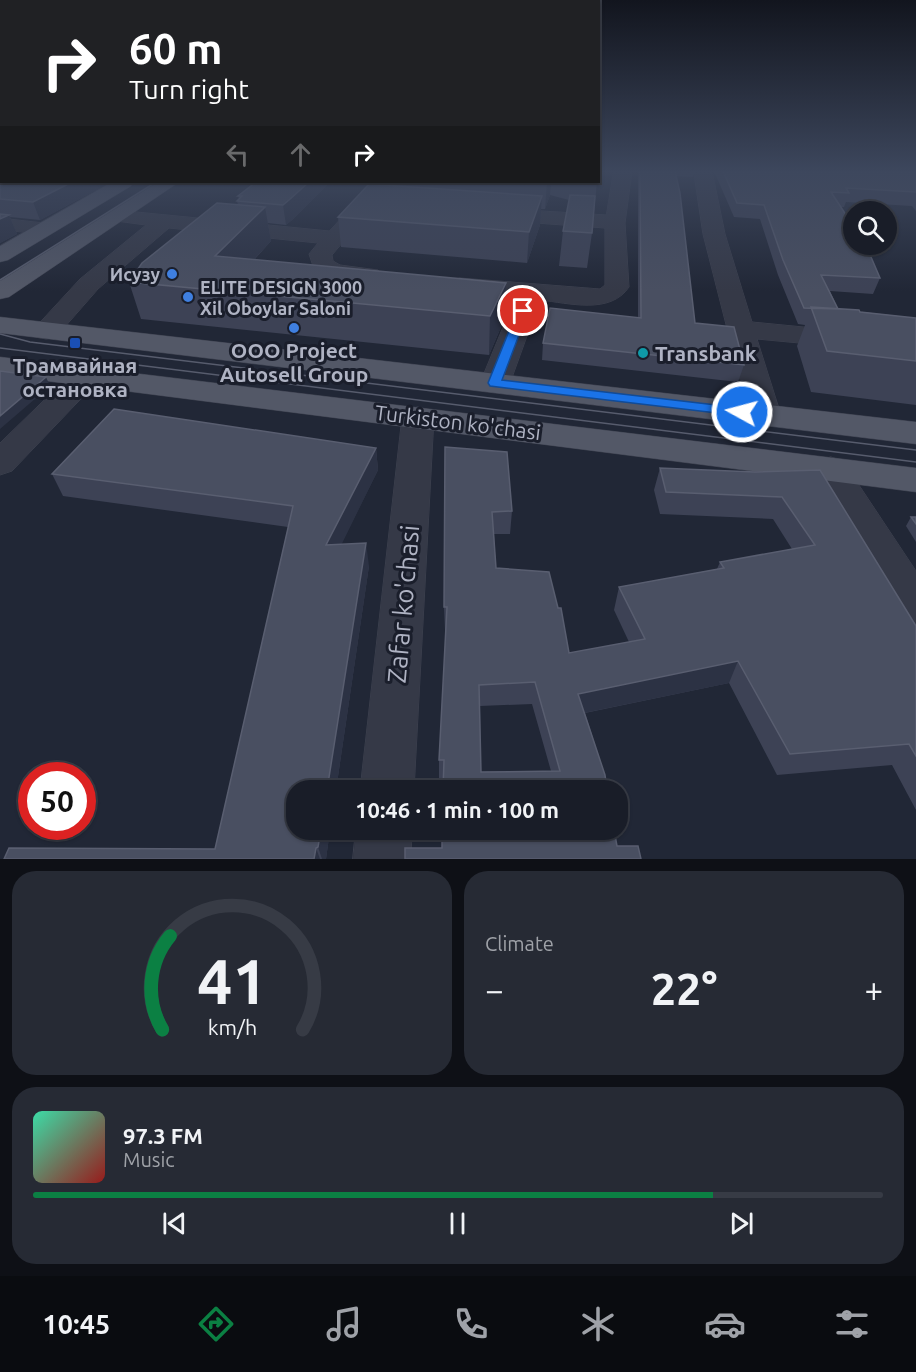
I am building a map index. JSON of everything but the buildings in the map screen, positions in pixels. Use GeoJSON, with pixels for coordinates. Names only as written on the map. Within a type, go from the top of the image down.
{"type":"FeatureCollection","features":[{"type":"Feature","properties":{"kind":"main road"},"geometry":{"type":"LineString","coordinates":[[0,255],[74,211]]}},
{"type":"Feature","properties":{"kind":"main road"},"geometry":{"type":"LineString","coordinates":[[0,292],[124,211]]}},
{"type":"Feature","properties":{"kind":"main road","name":"Turkiston ko'chasi"},"geometry":{"type":"LineString","coordinates":[[0,325],[916,433]]}},
{"type":"Feature","properties":{"kind":"main road","name":"Turkiston ko'chasi"},"geometry":{"type":"LineString","coordinates":[[0,366],[916,480]]}},
{"type":"Feature","properties":{"kind":"street"},"geometry":{"type":"LineString","coordinates":[[367,211],[334,238],[320,254],[322,264],[334,271],[392,277]]}},
{"type":"Feature","properties":{"kind":"street"},"geometry":{"type":"LineString","coordinates":[[438,282],[594,298],[608,296],[617,287],[616,211]]}},
{"type":"Feature","properties":{"kind":"street"},"geometry":{"type":"LineString","coordinates":[[710,211],[714,234],[765,415]]}},
{"type":"Feature","properties":{"kind":"street"},"geometry":{"type":"LineString","coordinates":[[478,213],[615,223]]}},
{"type":"Feature","properties":{"kind":"street"},"geometry":{"type":"LineString","coordinates":[[116,216],[334,238]]}},
{"type":"Feature","properties":{"kind":"street"},"geometry":{"type":"LineString","coordinates":[[46,331],[88,284],[164,221]]}},
{"type":"Feature","properties":{"kind":"street"},"geometry":{"type":"LineString","coordinates":[[0,224],[45,228]]}},
{"type":"Feature","properties":{"kind":"street"},"geometry":{"type":"LineString","coordinates":[[495,383],[530,292]]}},
{"type":"Feature","properties":{"kind":"street"},"geometry":{"type":"LineString","coordinates":[[742,329],[916,346]]}},
{"type":"Feature","properties":{"kind":"street"},"geometry":{"type":"LineString","coordinates":[[0,463],[85,377]]}},
{"type":"Feature","properties":{"kind":"street","name":"Zafar ko'chasi"},"geometry":{"type":"LineString","coordinates":[[388,780],[418,417]]}},
{"type":"Feature","properties":{"kind":"street"},"geometry":{"type":"LineString","coordinates":[[831,470],[916,607]]}},
{"type":"Feature","properties":{"kind":"street"},"geometry":{"type":"LineString","coordinates":[[382,859],[383,840]]}},
{"type":"Feature","properties":{"kind":"tram line"},"geometry":{"type":"LineString","coordinates":[[0,280],[110,211]]}},
{"type":"Feature","properties":{"kind":"tram line"},"geometry":{"type":"LineString","coordinates":[[0,334],[30,342],[916,450]]}},
{"type":"Feature","properties":{"kind":"tram line"},"geometry":{"type":"LineString","coordinates":[[0,348],[916,462]]}},
{"type":"Feature","properties":{"kind":"place","name":"Исузу"},"geometry":{"type":"Point","coordinates":[172,274]}},
{"type":"Feature","properties":{"kind":"place","name":"ELITE DESIGN 3000 Xil Oboylar Saloni"},"geometry":{"type":"Point","coordinates":[188,297]}},
{"type":"Feature","properties":{"kind":"place","name":"OOO Project Autosell Group"},"geometry":{"type":"Point","coordinates":[294,328]}},
{"type":"Feature","properties":{"kind":"place","name":"Трамвайная остановка"},"geometry":{"type":"Point","coordinates":[75,343]}},
{"type":"Feature","properties":{"kind":"place","name":"Transbank"},"geometry":{"type":"Point","coordinates":[643,353]}},
{"type":"Feature","properties":{"kind":"route"},"geometry":{"type":"LineString","coordinates":[[523,311],[495,383],[742,412]]}}]}
